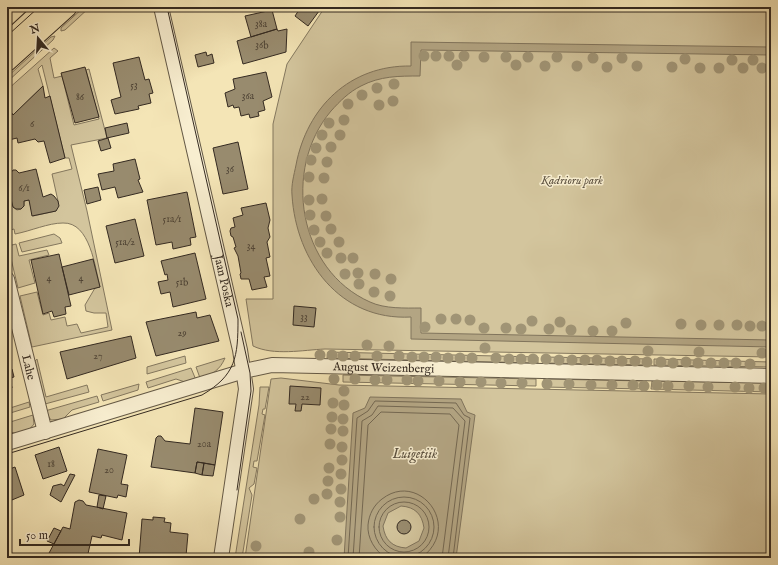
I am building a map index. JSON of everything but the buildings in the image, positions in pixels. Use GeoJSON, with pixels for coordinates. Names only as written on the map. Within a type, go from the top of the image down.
{"type":"FeatureCollection","features":[{"type":"Feature","properties":{"kind":"main road"},"geometry":{"type":"LineString","coordinates":[[7,42],[45,7]]}},
{"type":"Feature","properties":{"kind":"main road"},"geometry":{"type":"LineString","coordinates":[[7,62],[68,7]]}},
{"type":"Feature","properties":{"kind":"street","name":"Jaan Poska"},"geometry":{"type":"LineString","coordinates":[[161,7],[244,371],[246,389],[221,558]]}},
{"type":"Feature","properties":{"kind":"street","name":"Lahe"},"geometry":{"type":"LineString","coordinates":[[7,279],[13,331],[45,432]]}},
{"type":"Feature","properties":{"kind":"street","name":"August Weizenbergi"},"geometry":{"type":"LineString","coordinates":[[7,443],[244,371],[272,366],[771,376]]}},
{"type":"Feature","properties":{"kind":"green space"},"geometry":{"type":"Polygon","coordinates":[[[84,7],[90,7],[65,30],[61,31],[61,28],[84,7]]]}},
{"type":"Feature","properties":{"kind":"green space","name":"Kadrioru park"},"geometry":{"type":"Polygon","coordinates":[[[325,7],[771,7],[771,357],[325,349],[279,352],[253,346],[246,299],[273,299],[273,124],[287,64],[325,7]]]}},
{"type":"Feature","properties":{"kind":"green space"},"geometry":{"type":"Polygon","coordinates":[[[55,36],[53,40],[7,82],[7,77],[51,37],[55,36]]]}},
{"type":"Feature","properties":{"kind":"green space"},"geometry":{"type":"Polygon","coordinates":[[[54,48],[58,51],[50,58],[54,78],[62,76],[74,125],[99,119],[86,70],[89,69],[107,138],[71,145],[87,211],[112,330],[32,347],[20,296],[37,292],[43,315],[49,313],[51,320],[65,317],[67,326],[77,324],[81,333],[108,327],[106,313],[86,311],[85,305],[95,288],[100,287],[90,247],[79,230],[72,225],[63,223],[51,224],[15,234],[14,229],[7,231],[7,196],[10,195],[13,207],[17,210],[24,206],[24,201],[29,200],[33,216],[56,211],[58,201],[52,174],[72,169],[69,158],[65,158],[42,65],[38,69],[43,86],[13,115],[11,112],[7,112],[7,90],[54,48]]]}},
{"type":"Feature","properties":{"kind":"green space"},"geometry":{"type":"Polygon","coordinates":[[[54,234],[60,238],[62,243],[22,252],[19,243],[54,234]]]}},
{"type":"Feature","properties":{"kind":"green space"},"geometry":{"type":"Polygon","coordinates":[[[16,244],[19,256],[47,250],[49,255],[29,260],[35,283],[18,288],[8,246],[16,244]]]}},
{"type":"Feature","properties":{"kind":"green space"},"geometry":{"type":"Polygon","coordinates":[[[328,352],[538,357],[538,363],[327,358],[328,352]]]}},
{"type":"Feature","properties":{"kind":"green space"},"geometry":{"type":"Polygon","coordinates":[[[185,356],[186,363],[147,374],[147,367],[185,356]]]}},
{"type":"Feature","properties":{"kind":"green space"},"geometry":{"type":"Polygon","coordinates":[[[544,357],[650,359],[648,365],[545,363],[544,357]]]}},
{"type":"Feature","properties":{"kind":"green space"},"geometry":{"type":"Polygon","coordinates":[[[225,358],[221,366],[215,371],[200,378],[196,367],[225,358]]]}},
{"type":"Feature","properties":{"kind":"green space"},"geometry":{"type":"Polygon","coordinates":[[[37,359],[46,397],[87,385],[89,392],[45,404],[35,361],[37,359]]]}},
{"type":"Feature","properties":{"kind":"green space"},"geometry":{"type":"Polygon","coordinates":[[[654,359],[771,362],[771,367],[654,365],[654,359]]]}},
{"type":"Feature","properties":{"kind":"green space"},"geometry":{"type":"Polygon","coordinates":[[[191,368],[196,380],[185,382],[176,379],[148,388],[146,382],[191,368]]]}},
{"type":"Feature","properties":{"kind":"green space"},"geometry":{"type":"Polygon","coordinates":[[[343,375],[536,379],[536,386],[343,382],[343,375]]]}},
{"type":"Feature","properties":{"kind":"green space"},"geometry":{"type":"Polygon","coordinates":[[[281,378],[339,385],[771,394],[771,558],[245,558],[271,379],[281,378]]]}},
{"type":"Feature","properties":{"kind":"green space"},"geometry":{"type":"Polygon","coordinates":[[[544,379],[646,381],[647,389],[543,387],[544,379]]]}},
{"type":"Feature","properties":{"kind":"green space"},"geometry":{"type":"Polygon","coordinates":[[[652,381],[771,383],[771,392],[651,389],[652,381]]]}},
{"type":"Feature","properties":{"kind":"green space"},"geometry":{"type":"Polygon","coordinates":[[[139,384],[138,390],[103,401],[101,395],[139,384]]]}},
{"type":"Feature","properties":{"kind":"green space"},"geometry":{"type":"Polygon","coordinates":[[[260,387],[269,387],[265,409],[263,409],[262,414],[265,415],[257,461],[254,461],[253,467],[257,468],[254,484],[249,488],[252,495],[242,558],[235,558],[259,405],[260,387]]]}},
{"type":"Feature","properties":{"kind":"green space"},"geometry":{"type":"Polygon","coordinates":[[[97,396],[99,402],[72,410],[63,419],[51,420],[45,411],[97,396]]]}},
{"type":"Feature","properties":{"kind":"green space"},"geometry":{"type":"Polygon","coordinates":[[[29,402],[30,407],[7,414],[7,409],[29,402]]]}},
{"type":"Feature","properties":{"kind":"green space"},"geometry":{"type":"Polygon","coordinates":[[[33,415],[34,424],[29,429],[18,433],[7,431],[7,423],[33,415]]]}},
{"type":"Feature","properties":{"kind":"water"},"geometry":{"type":"Polygon","coordinates":[[[411,42],[771,47],[771,55],[421,50],[420,76],[382,78],[375,80],[357,88],[341,100],[331,111],[316,135],[306,161],[303,188],[305,216],[313,243],[327,267],[346,287],[370,302],[382,306],[395,308],[421,308],[421,333],[771,340],[771,347],[411,339],[411,317],[386,316],[363,309],[343,298],[326,282],[313,264],[302,242],[295,219],[292,195],[292,184],[296,165],[302,144],[310,125],[321,108],[335,93],[351,82],[369,73],[389,68],[411,66],[411,42]]]}},
{"type":"Feature","properties":{"kind":"water","name":"Luigetiik"},"geometry":{"type":"Polygon","coordinates":[[[370,397],[461,399],[467,412],[475,415],[456,558],[344,558],[353,413],[365,408],[370,397]],[[401,506],[388,513],[383,526],[385,535],[390,542],[397,546],[406,548],[419,541],[424,528],[420,515],[414,510],[401,506]]]}},
{"type":"Feature","properties":{"kind":"tram line"},"geometry":{"type":"LineString","coordinates":[[7,36],[39,7]]}},
{"type":"Feature","properties":{"kind":"tram line"},"geometry":{"type":"LineString","coordinates":[[7,454],[202,395],[222,380],[233,364],[236,354],[238,319],[167,7]]}},
{"type":"Feature","properties":{"kind":"tram line"},"geometry":{"type":"LineString","coordinates":[[237,490],[251,391],[250,373],[241,332]]}}]}
